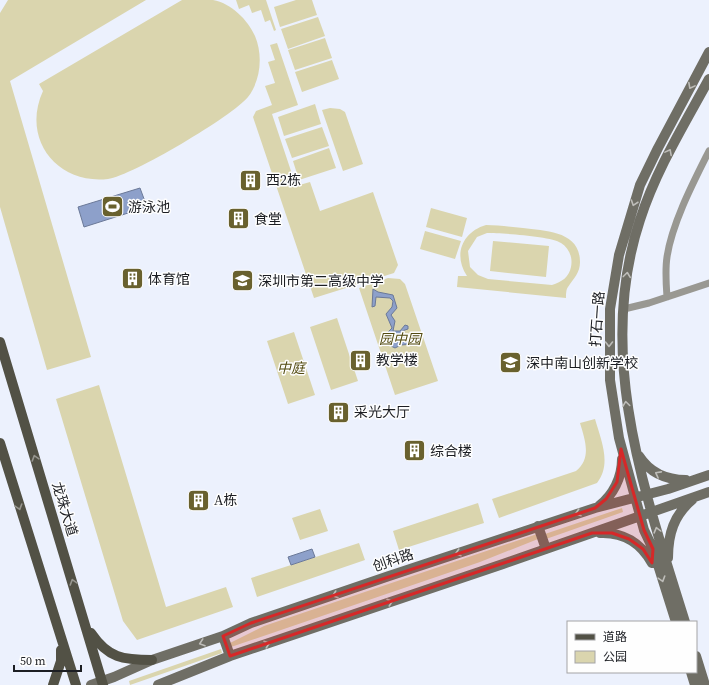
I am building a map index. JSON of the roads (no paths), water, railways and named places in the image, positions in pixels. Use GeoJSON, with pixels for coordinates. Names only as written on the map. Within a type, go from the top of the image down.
{"type":"FeatureCollection","features":[{"type":"Feature","properties":{"kind":"main road","name":"打石一路"},"geometry":{"type":"LineString","coordinates":[[676,621],[653,549],[644,530],[621,449],[612,403],[609,358],[610,309],[619,255],[640,185],[709,52]]}},
{"type":"Feature","properties":{"kind":"main road","name":"打石一路"},"geometry":{"type":"LineString","coordinates":[[685,621],[668,568],[633,441],[624,379],[622,337],[628,267],[636,234],[646,203],[662,165],[709,78]]}},
{"type":"Feature","properties":{"kind":"main road","name":"龙珠大道"},"geometry":{"type":"LineString","coordinates":[[0,342],[103,683]]}},
{"type":"Feature","properties":{"kind":"main road"},"geometry":{"type":"LineString","coordinates":[[633,441],[642,460],[654,472],[672,479],[696,479]]}},
{"type":"Feature","properties":{"kind":"main road"},"geometry":{"type":"LineString","coordinates":[[0,443],[76,685]]}},
{"type":"Feature","properties":{"kind":"main road"},"geometry":{"type":"LineString","coordinates":[[595,508],[606,499],[617,482],[622,467],[621,449]]}},
{"type":"Feature","properties":{"kind":"main road","name":"创科路"},"geometry":{"type":"LineString","coordinates":[[91,685],[103,683],[152,660],[223,636],[251,623],[538,526],[709,475]]}},
{"type":"Feature","properties":{"kind":"main road"},"geometry":{"type":"LineString","coordinates":[[158,685],[230,656],[709,492]]}},
{"type":"Feature","properties":{"kind":"main road"},"geometry":{"type":"LineString","coordinates":[[668,568],[668,542],[673,524],[684,507],[699,495]]}},
{"type":"Feature","properties":{"kind":"main road"},"geometry":{"type":"LineString","coordinates":[[538,526],[546,549]]}},
{"type":"Feature","properties":{"kind":"main road"},"geometry":{"type":"LineString","coordinates":[[592,533],[612,533],[629,539],[643,549],[652,563],[653,549]]}},
{"type":"Feature","properties":{"kind":"main road"},"geometry":{"type":"LineString","coordinates":[[84,619],[98,642],[112,654],[127,660],[152,660]]}},
{"type":"Feature","properties":{"kind":"main road"},"geometry":{"type":"LineString","coordinates":[[223,636],[230,656]]}},
{"type":"Feature","properties":{"kind":"main road"},"geometry":{"type":"LineString","coordinates":[[53,685],[62,661],[61,640]]}},
{"type":"Feature","properties":{"kind":"main road"},"geometry":{"type":"LineString","coordinates":[[697,659],[705,685]]}},
{"type":"Feature","properties":{"kind":"main road"},"geometry":{"type":"LineString","coordinates":[[692,673],[695,685]]}},
{"type":"Feature","properties":{"kind":"street"},"geometry":{"type":"LineString","coordinates":[[667,297],[665,274],[667,255],[675,229],[694,180],[709,151]]}},
{"type":"Feature","properties":{"kind":"street"},"geometry":{"type":"LineString","coordinates":[[624,309],[709,283]]}},
{"type":"Feature","properties":{"kind":"street"},"geometry":{"type":"LineString","coordinates":[[693,673],[701,685]]}},
{"type":"Feature","properties":{"kind":"water","name":"游泳池"},"geometry":{"type":"Polygon","coordinates":[[[140,188],[147,207],[84,227],[78,207],[140,188]]]}},
{"type":"Feature","properties":{"kind":"water"},"geometry":{"type":"Polygon","coordinates":[[[373,289],[378,292],[393,295],[397,308],[391,315],[395,321],[393,331],[400,331],[405,325],[408,326],[408,329],[402,331],[401,334],[403,338],[413,340],[413,344],[401,345],[395,348],[391,346],[391,339],[386,338],[385,335],[392,328],[386,314],[392,307],[393,301],[390,298],[376,297],[375,306],[372,307],[373,289]]]}},
{"type":"Feature","properties":{"kind":"water"},"geometry":{"type":"Polygon","coordinates":[[[312,549],[315,557],[291,565],[288,557],[312,549]]]}},
{"type":"Feature","properties":{"kind":"place","name":"西2栋"},"geometry":{"type":"Point","coordinates":[250,180]}},
{"type":"Feature","properties":{"kind":"place","name":"游泳池"},"geometry":{"type":"Point","coordinates":[112,207]}},
{"type":"Feature","properties":{"kind":"place","name":"食堂"},"geometry":{"type":"Point","coordinates":[239,219]}},
{"type":"Feature","properties":{"kind":"place","name":"体育馆"},"geometry":{"type":"Point","coordinates":[132,279]}},
{"type":"Feature","properties":{"kind":"place","name":"深圳市第二高级中学"},"geometry":{"type":"Point","coordinates":[243,281]}},
{"type":"Feature","properties":{"kind":"place","name":"教学楼"},"geometry":{"type":"Point","coordinates":[361,360]}},
{"type":"Feature","properties":{"kind":"place","name":"深中南山创新学校"},"geometry":{"type":"Point","coordinates":[511,363]}},
{"type":"Feature","properties":{"kind":"place","name":"采光大厅"},"geometry":{"type":"Point","coordinates":[339,412]}},
{"type":"Feature","properties":{"kind":"place","name":"综合楼"},"geometry":{"type":"Point","coordinates":[415,451]}},
{"type":"Feature","properties":{"kind":"place","name":"A栋"},"geometry":{"type":"Point","coordinates":[199,500]}},
{"type":"Feature","properties":{"kind":"park label","name":"园中园"},"geometry":{"type":"Point","coordinates":[400,339]}},
{"type":"Feature","properties":{"kind":"park label","name":"中庭"},"geometry":{"type":"Point","coordinates":[291,368]}}]}
